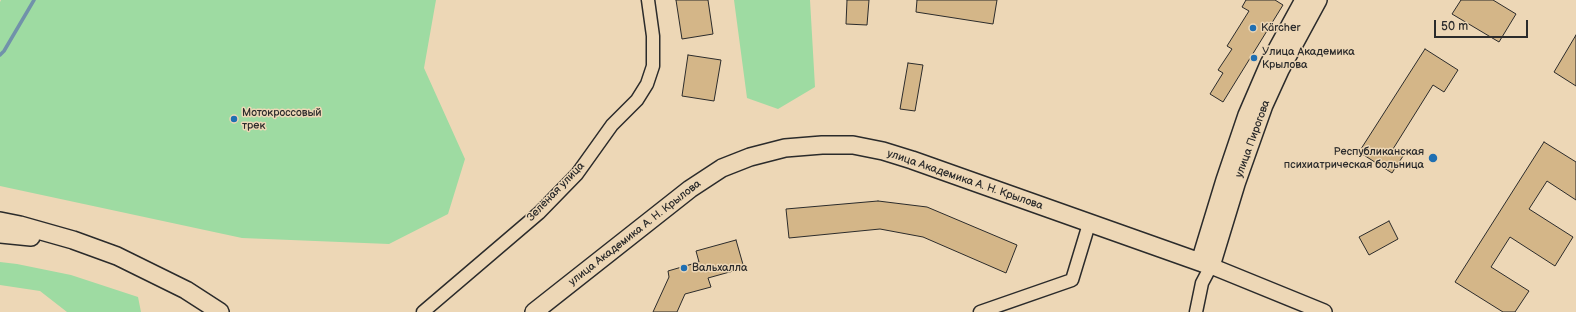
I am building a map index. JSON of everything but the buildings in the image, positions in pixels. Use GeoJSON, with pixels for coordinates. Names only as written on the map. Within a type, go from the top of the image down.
{"type":"FeatureCollection","features":[{"type":"Feature","properties":{"kind":"main road","name":"улица Пирогова"},"geometry":{"type":"LineString","coordinates":[[1206,264],[1247,115],[1269,64],[1304,0]]}},
{"type":"Feature","properties":{"kind":"main road","name":"улица Пирогова"},"geometry":{"type":"LineString","coordinates":[[1206,264],[1264,105],[1280,70],[1318,0]]}},
{"type":"Feature","properties":{"kind":"main road","name":"улица Академика А. Н. Крылова"},"geometry":{"type":"LineString","coordinates":[[534,312],[690,189],[722,168],[750,157],[785,148],[822,144],[853,145],[883,151],[912,160],[1089,224],[1206,264]]}},
{"type":"Feature","properties":{"kind":"main road"},"geometry":{"type":"LineString","coordinates":[[0,222],[20,225],[73,240],[118,256],[186,290],[220,312]]}},
{"type":"Feature","properties":{"kind":"main road"},"geometry":{"type":"LineString","coordinates":[[0,234],[73,240]]}},
{"type":"Feature","properties":{"kind":"street","name":"Зелёная улица"},"geometry":{"type":"LineString","coordinates":[[423,312],[540,212],[577,174],[612,125],[637,100],[647,84],[653,66],[653,36],[648,0]]}},
{"type":"Feature","properties":{"kind":"street"},"geometry":{"type":"LineString","coordinates":[[980,312],[1072,280],[1089,224]]}},
{"type":"Feature","properties":{"kind":"street","name":"улица Пирогова"},"geometry":{"type":"LineString","coordinates":[[1196,312],[1206,264]]}},
{"type":"Feature","properties":{"kind":"street"},"geometry":{"type":"LineString","coordinates":[[1206,264],[1324,312]]}},
{"type":"Feature","properties":{"kind":"green space","name":"Мотокроссовый трек"},"geometry":{"type":"Polygon","coordinates":[[[1,0],[436,0],[424,68],[465,159],[448,214],[389,244],[242,238],[0,186],[1,0]]]}},
{"type":"Feature","properties":{"kind":"green space"},"geometry":{"type":"Polygon","coordinates":[[[734,0],[810,0],[815,87],[778,109],[747,98],[734,0]]]}},
{"type":"Feature","properties":{"kind":"green space"},"geometry":{"type":"Polygon","coordinates":[[[0,262],[71,275],[138,297],[141,312],[67,312],[40,291],[0,285],[0,262]]]}},
{"type":"Feature","properties":{"kind":"waterway"},"geometry":{"type":"LineString","coordinates":[[0,55],[4,51],[34,0]]}},
{"type":"Feature","properties":{"kind":"place","name":"Kärcher"},"geometry":{"type":"Point","coordinates":[1253,28]}},
{"type":"Feature","properties":{"kind":"place","name":"Улица Академика Крылова"},"geometry":{"type":"Point","coordinates":[1254,58]}},
{"type":"Feature","properties":{"kind":"place","name":"Мотокроссовый трек"},"geometry":{"type":"Point","coordinates":[234,119]}},
{"type":"Feature","properties":{"kind":"place","name":"Республиканская психиатрическая больница"},"geometry":{"type":"Point","coordinates":[1433,158]}},
{"type":"Feature","properties":{"kind":"place","name":"Вальхалла"},"geometry":{"type":"Point","coordinates":[684,268]}}]}
